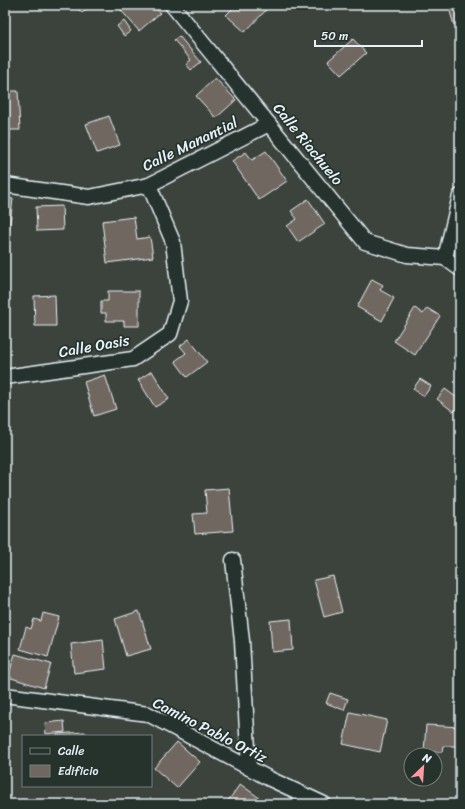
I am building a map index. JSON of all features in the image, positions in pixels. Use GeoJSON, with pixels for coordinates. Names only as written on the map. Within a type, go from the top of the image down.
{"type":"FeatureCollection","features":[{"type":"Feature","properties":{"kind":"street","name":"Calle Riachuelo"},"geometry":{"type":"LineString","coordinates":[[172,5],[366,242],[407,255],[445,258]]}},
{"type":"Feature","properties":{"kind":"street","name":"Calle Manantial"},"geometry":{"type":"LineString","coordinates":[[5,185],[89,197],[149,185],[269,124]]}},
{"type":"Feature","properties":{"kind":"street","name":"Calle Oasis"},"geometry":{"type":"LineString","coordinates":[[5,377],[133,359],[170,334],[180,301],[173,242],[149,185]]}},
{"type":"Feature","properties":{"kind":"street"},"geometry":{"type":"LineString","coordinates":[[460,196],[445,258],[460,269]]}},
{"type":"Feature","properties":{"kind":"street"},"geometry":{"type":"LineString","coordinates":[[233,560],[242,641],[249,768]]}},
{"type":"Feature","properties":{"kind":"street","name":"Camino Pablo Ortiz"},"geometry":{"type":"LineString","coordinates":[[5,696],[148,714],[249,768],[324,804]]}},
{"type":"Feature","properties":{"kind":"building"},"geometry":{"type":"Polygon","coordinates":[[[74,5],[90,5],[82,13],[74,5]]]}},
{"type":"Feature","properties":{"kind":"building"},"geometry":{"type":"Polygon","coordinates":[[[125,5],[154,5],[160,13],[139,31],[120,9],[125,5]]]}},
{"type":"Feature","properties":{"kind":"building"},"geometry":{"type":"Polygon","coordinates":[[[236,5],[265,5],[268,8],[245,32],[226,15],[236,5]]]}},
{"type":"Feature","properties":{"kind":"building"},"geometry":{"type":"Polygon","coordinates":[[[448,5],[460,5],[460,24],[454,25],[448,5]]]}},
{"type":"Feature","properties":{"kind":"building"},"geometry":{"type":"Polygon","coordinates":[[[124,21],[131,31],[124,36],[117,26],[124,21]]]}},
{"type":"Feature","properties":{"kind":"building"},"geometry":{"type":"Polygon","coordinates":[[[179,36],[201,62],[191,70],[186,64],[191,60],[174,40],[179,36]]]}},
{"type":"Feature","properties":{"kind":"building"},"geometry":{"type":"Polygon","coordinates":[[[353,39],[366,53],[341,75],[328,61],[353,39]]]}},
{"type":"Feature","properties":{"kind":"building"},"geometry":{"type":"Polygon","coordinates":[[[215,78],[236,100],[216,118],[196,96],[215,78]]]}},
{"type":"Feature","properties":{"kind":"building"},"geometry":{"type":"Polygon","coordinates":[[[5,91],[18,91],[20,130],[10,130],[10,139],[5,140],[5,91]]]}},
{"type":"Feature","properties":{"kind":"building"},"geometry":{"type":"Polygon","coordinates":[[[109,116],[120,145],[97,153],[86,124],[109,116]]]}},
{"type":"Feature","properties":{"kind":"building"},"geometry":{"type":"Polygon","coordinates":[[[266,151],[287,181],[259,200],[232,161],[246,152],[252,160],[266,151]]]}},
{"type":"Feature","properties":{"kind":"building"},"geometry":{"type":"Polygon","coordinates":[[[5,198],[13,199],[9,231],[5,230],[5,198]]]}},
{"type":"Feature","properties":{"kind":"building"},"geometry":{"type":"Polygon","coordinates":[[[308,199],[325,224],[298,242],[287,226],[297,219],[291,211],[308,199]]]}},
{"type":"Feature","properties":{"kind":"building"},"geometry":{"type":"Polygon","coordinates":[[[62,206],[63,230],[37,231],[36,207],[62,206]]]}},
{"type":"Feature","properties":{"kind":"building"},"geometry":{"type":"Polygon","coordinates":[[[134,217],[137,239],[150,237],[153,257],[107,263],[102,221],[134,217]]]}},
{"type":"Feature","properties":{"kind":"building"},"geometry":{"type":"Polygon","coordinates":[[[372,279],[383,285],[380,290],[394,298],[382,321],[357,307],[372,279]]]}},
{"type":"Feature","properties":{"kind":"building"},"geometry":{"type":"Polygon","coordinates":[[[108,291],[139,291],[139,326],[124,326],[124,321],[106,321],[106,313],[101,313],[101,301],[108,301],[108,291]]]}},
{"type":"Feature","properties":{"kind":"building"},"geometry":{"type":"Polygon","coordinates":[[[55,295],[56,326],[35,326],[34,296],[55,295]]]}},
{"type":"Feature","properties":{"kind":"building"},"geometry":{"type":"Polygon","coordinates":[[[415,308],[423,314],[427,308],[440,316],[415,355],[394,341],[415,308]]]}},
{"type":"Feature","properties":{"kind":"building"},"geometry":{"type":"Polygon","coordinates":[[[189,339],[207,362],[187,377],[175,361],[186,353],[180,346],[189,339]]]}},
{"type":"Feature","properties":{"kind":"building"},"geometry":{"type":"Polygon","coordinates":[[[460,347],[460,363],[453,358],[460,347]]]}},
{"type":"Feature","properties":{"kind":"building"},"geometry":{"type":"Polygon","coordinates":[[[152,371],[169,399],[155,407],[138,380],[152,371]]]}},
{"type":"Feature","properties":{"kind":"building"},"geometry":{"type":"Polygon","coordinates":[[[105,375],[116,409],[94,416],[84,382],[105,375]]]}},
{"type":"Feature","properties":{"kind":"building"},"geometry":{"type":"Polygon","coordinates":[[[420,379],[431,386],[424,396],[413,389],[420,379]]]}},
{"type":"Feature","properties":{"kind":"building"},"geometry":{"type":"Polygon","coordinates":[[[445,389],[460,400],[460,405],[454,412],[437,399],[445,389]]]}},
{"type":"Feature","properties":{"kind":"building"},"geometry":{"type":"Polygon","coordinates":[[[229,488],[233,531],[195,534],[193,514],[207,513],[205,490],[229,488]]]}},
{"type":"Feature","properties":{"kind":"building"},"geometry":{"type":"Polygon","coordinates":[[[333,576],[342,612],[324,617],[314,580],[333,576]]]}},
{"type":"Feature","properties":{"kind":"building"},"geometry":{"type":"Polygon","coordinates":[[[139,611],[151,649],[126,656],[115,619],[139,611]]]}},
{"type":"Feature","properties":{"kind":"building"},"geometry":{"type":"Polygon","coordinates":[[[43,613],[59,617],[48,657],[20,649],[26,627],[31,629],[34,619],[41,621],[43,613]]]}},
{"type":"Feature","properties":{"kind":"building"},"geometry":{"type":"Polygon","coordinates":[[[291,619],[293,650],[272,652],[270,621],[291,619]]]}},
{"type":"Feature","properties":{"kind":"building"},"geometry":{"type":"Polygon","coordinates":[[[103,640],[106,669],[74,673],[71,644],[103,640]]]}},
{"type":"Feature","properties":{"kind":"building"},"geometry":{"type":"Polygon","coordinates":[[[15,654],[51,664],[44,688],[8,677],[15,654]]]}},
{"type":"Feature","properties":{"kind":"building"},"geometry":{"type":"Polygon","coordinates":[[[330,693],[348,699],[344,710],[326,703],[330,693]]]}},
{"type":"Feature","properties":{"kind":"building"},"geometry":{"type":"Polygon","coordinates":[[[350,712],[387,720],[380,752],[343,744],[350,712]]]}},
{"type":"Feature","properties":{"kind":"building"},"geometry":{"type":"Polygon","coordinates":[[[64,721],[65,732],[46,734],[45,723],[64,721]]]}},
{"type":"Feature","properties":{"kind":"building"},"geometry":{"type":"Polygon","coordinates":[[[426,725],[460,727],[460,746],[424,747],[426,725]]]}},
{"type":"Feature","properties":{"kind":"building"},"geometry":{"type":"Polygon","coordinates":[[[85,732],[86,735],[57,735],[85,732]]]}},
{"type":"Feature","properties":{"kind":"building"},"geometry":{"type":"Polygon","coordinates":[[[177,742],[200,762],[177,788],[154,768],[177,742]]]}},
{"type":"Feature","properties":{"kind":"building"},"geometry":{"type":"Polygon","coordinates":[[[240,784],[265,802],[264,804],[226,804],[240,784]]]}}]}
